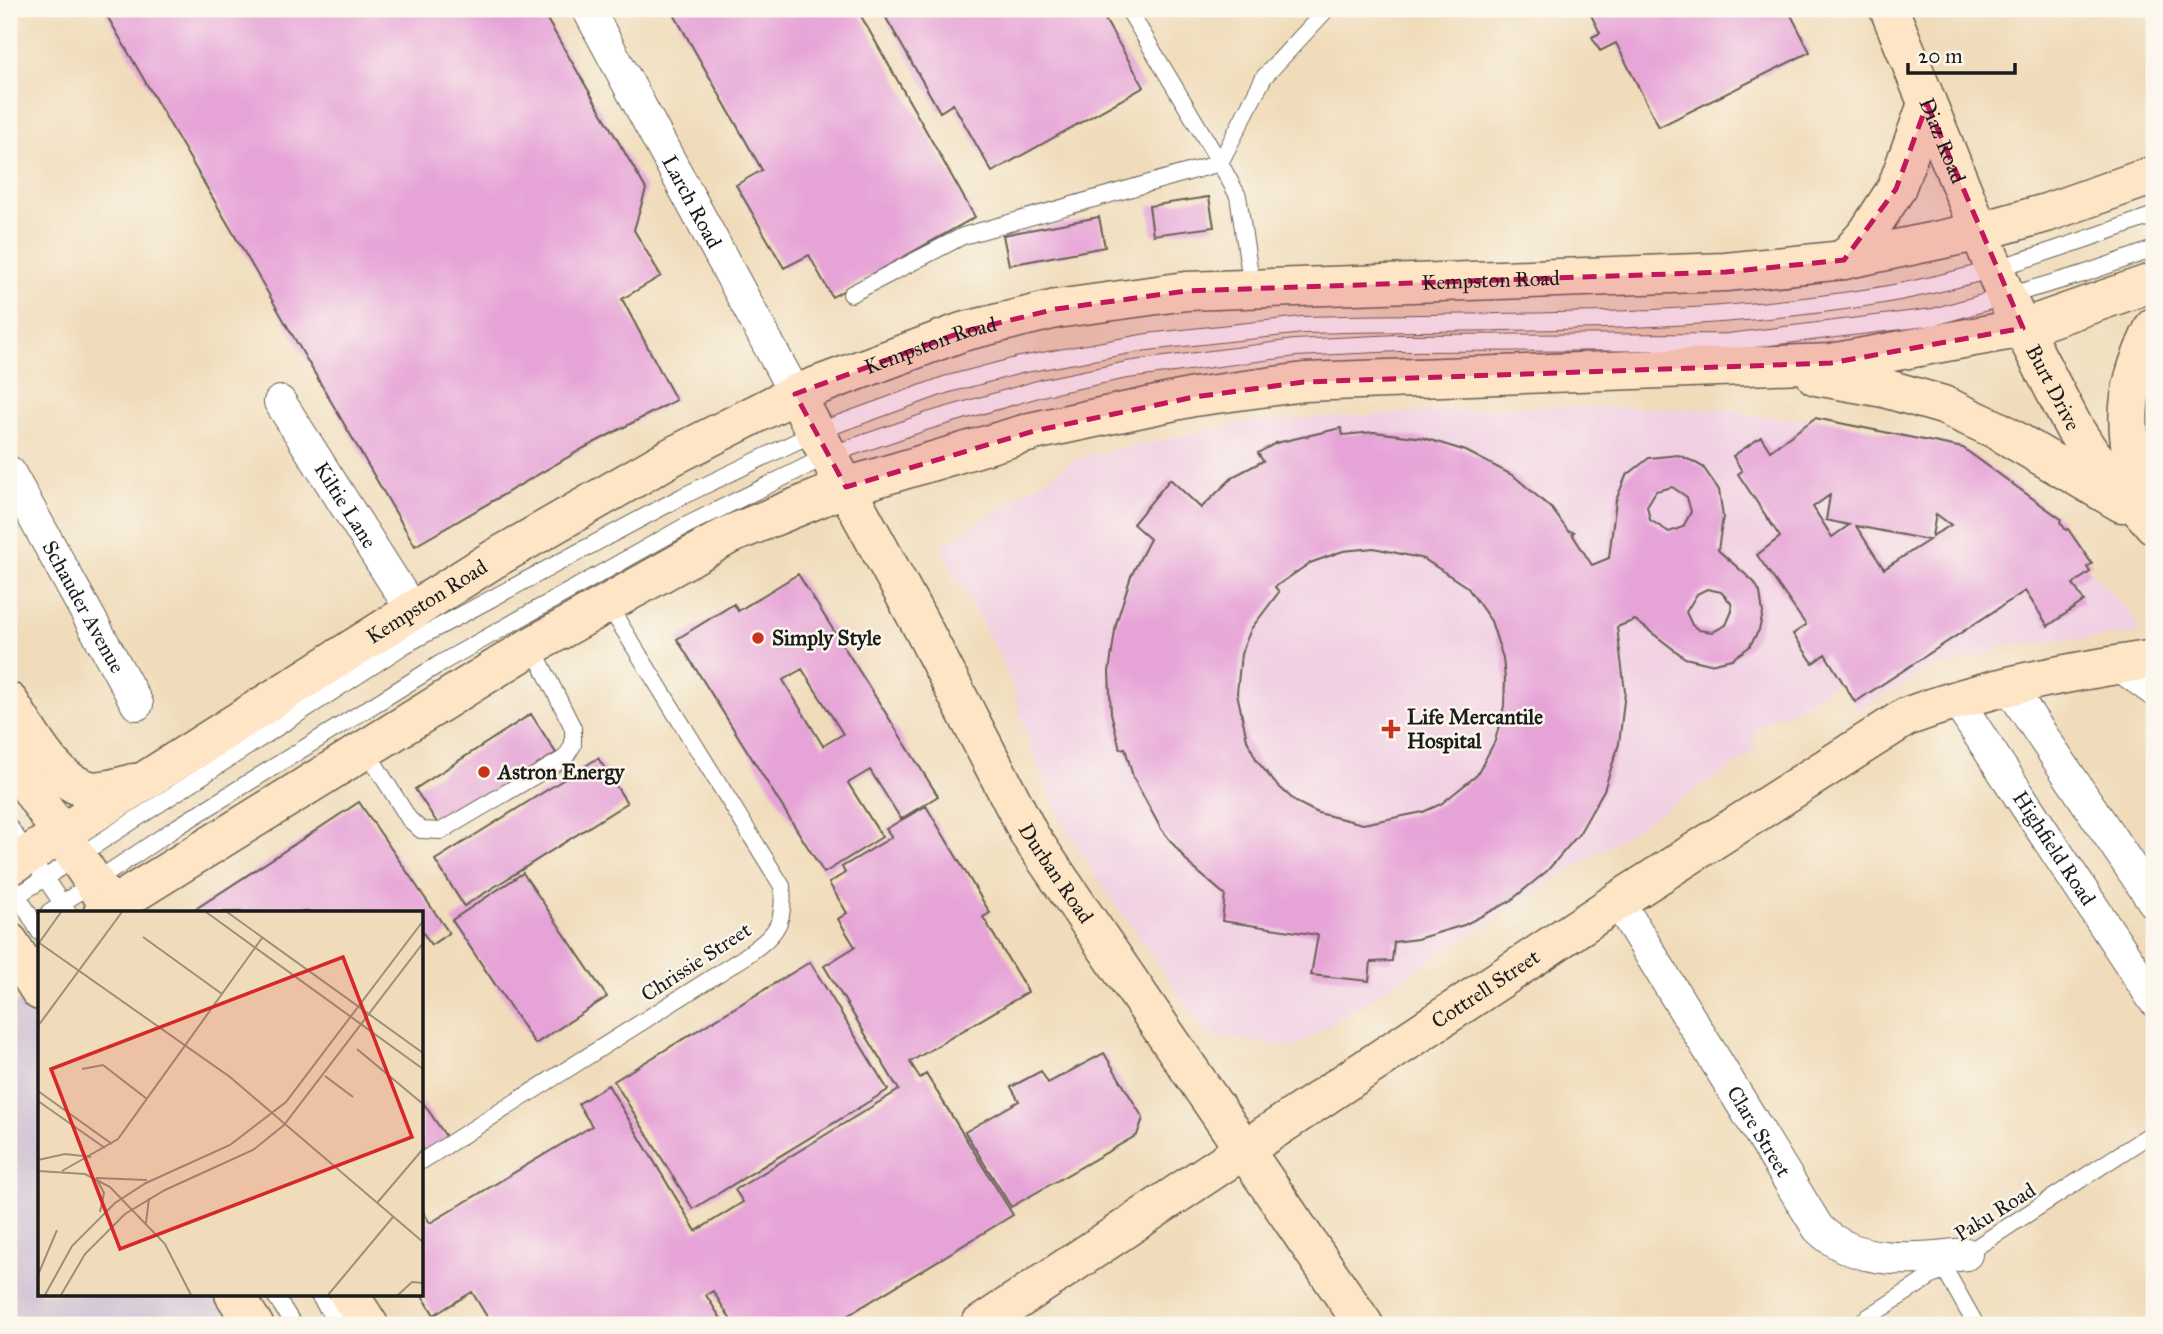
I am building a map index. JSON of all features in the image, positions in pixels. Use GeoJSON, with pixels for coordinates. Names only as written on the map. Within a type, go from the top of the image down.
{"type":"FeatureCollection","features":[{"type":"Feature","properties":{"kind":"main road","name":"Diaz Road"},"geometry":{"type":"LineString","coordinates":[[1889,9],[1982,231]]}},
{"type":"Feature","properties":{"kind":"main road"},"geometry":{"type":"LineString","coordinates":[[1844,260],[1868,232],[1896,189],[1927,104]]}},
{"type":"Feature","properties":{"kind":"main road","name":"Kempston Road"},"geometry":{"type":"LineString","coordinates":[[54,883],[143,781],[412,610],[673,456],[795,394],[962,332],[1056,309],[1186,291],[1726,272],[1844,260],[1982,231],[2046,213],[2154,174]]}},
{"type":"Feature","properties":{"kind":"main road","name":"Burt Drive"},"geometry":{"type":"LineString","coordinates":[[1982,231],[2009,299],[2088,450],[2150,521]]}},
{"type":"Feature","properties":{"kind":"main road"},"geometry":{"type":"LineString","coordinates":[[9,757],[54,883],[366,750],[532,646],[729,535],[830,458],[1034,431],[1208,395],[1304,382],[1831,363],[2009,299],[2154,282]]}},
{"type":"Feature","properties":{"kind":"main road"},"geometry":{"type":"LineString","coordinates":[[2150,521],[2130,443],[2128,397],[2137,364],[2154,327]]}},
{"type":"Feature","properties":{"kind":"main road"},"geometry":{"type":"LineString","coordinates":[[1730,368],[1884,388],[1943,405],[1997,430],[2150,521]]}},
{"type":"Feature","properties":{"kind":"main road","name":"Durban Road"},"geometry":{"type":"LineString","coordinates":[[795,394],[1030,836],[1364,1325]]}},
{"type":"Feature","properties":{"kind":"main road","name":"Cottrell Street"},"geometry":{"type":"LineString","coordinates":[[980,1325],[1618,901],[1906,717],[1955,698],[2008,685],[2136,662]]}},
{"type":"Feature","properties":{"kind":"main road"},"geometry":{"type":"LineString","coordinates":[[9,702],[54,768],[71,780],[90,790],[110,789],[143,781]]}},
{"type":"Feature","properties":{"kind":"main road"},"geometry":{"type":"LineString","coordinates":[[350,1296],[369,1325]]}},
{"type":"Feature","properties":{"kind":"street","name":"Larch Road"},"geometry":{"type":"LineString","coordinates":[[588,9],[795,394]]}},
{"type":"Feature","properties":{"kind":"street","name":"Kiltie Lane"},"geometry":{"type":"LineString","coordinates":[[279,402],[412,610]]}},
{"type":"Feature","properties":{"kind":"street","name":"Schauder Avenue"},"geometry":{"type":"LineString","coordinates":[[9,472],[137,704]]}},
{"type":"Feature","properties":{"kind":"street"},"geometry":{"type":"LineString","coordinates":[[2136,662],[2154,690]]}},
{"type":"Feature","properties":{"kind":"street"},"geometry":{"type":"LineString","coordinates":[[2008,685],[2154,902]]}},
{"type":"Feature","properties":{"kind":"street","name":"Highfield Road"},"geometry":{"type":"LineString","coordinates":[[1955,698],[2154,1000]]}},
{"type":"Feature","properties":{"kind":"street","name":"Clare Street"},"geometry":{"type":"LineString","coordinates":[[1618,901],[1818,1228],[1832,1243],[1847,1251],[1864,1254],[1955,1261]]}},
{"type":"Feature","properties":{"kind":"lane"},"geometry":{"type":"LineString","coordinates":[[1128,9],[1238,196],[1252,288]]}},
{"type":"Feature","properties":{"kind":"lane"},"geometry":{"type":"LineString","coordinates":[[851,294],[962,236],[1220,163],[1264,77],[1326,9]]}},
{"type":"Feature","properties":{"kind":"lane"},"geometry":{"type":"LineString","coordinates":[[54,883],[687,525],[830,458],[945,385],[1020,365],[1147,342],[1303,325],[1592,320],[1772,310],[1866,298],[2009,299],[2154,215]]}},
{"type":"Feature","properties":{"kind":"lane"},"geometry":{"type":"LineString","coordinates":[[43,911],[54,883],[405,645],[683,496],[830,458],[1045,387],[1127,370],[1295,348],[1398,343],[1728,342],[1934,317],[2009,299],[2154,249]]}},
{"type":"Feature","properties":{"kind":"lane","name":"Chrissie Street"},"geometry":{"type":"LineString","coordinates":[[424,1160],[743,958],[772,937],[782,920],[782,886],[607,603]]}},
{"type":"Feature","properties":{"kind":"lane"},"geometry":{"type":"LineString","coordinates":[[366,750],[409,819],[421,830],[441,831],[565,758],[573,745],[573,728],[532,646]]}},
{"type":"Feature","properties":{"kind":"lane"},"geometry":{"type":"LineString","coordinates":[[27,949],[38,922]]}},
{"type":"Feature","properties":{"kind":"lane","name":"Paku Road"},"geometry":{"type":"LineString","coordinates":[[1856,1325],[2154,1132]]}},
{"type":"Feature","properties":{"kind":"lane"},"geometry":{"type":"LineString","coordinates":[[1955,1261],[1976,1325]]}},
{"type":"Feature","properties":{"kind":"lane"},"geometry":{"type":"LineString","coordinates":[[319,1296],[338,1325]]}},
{"type":"Feature","properties":{"kind":"lane"},"geometry":{"type":"LineString","coordinates":[[246,1310],[294,1325]]}},
{"type":"Feature","properties":{"kind":"highlighted area"},"geometry":{"type":"Polygon","coordinates":[[[1927,104],[2023,328],[1831,363],[1304,382],[1194,397],[1034,431],[846,487],[795,394],[962,332],[1056,309],[1186,291],[1726,272],[1844,260],[1896,189],[1927,104]]]}},
{"type":"Feature","properties":{"kind":"shaded area","name":"Life Mercantile Hospital"},"geometry":{"type":"Polygon","coordinates":[[[1530,406],[1743,410],[1744,415],[1816,420],[1819,418],[1963,448],[2061,519],[2060,522],[2068,529],[2092,564],[2087,567],[2090,572],[2135,617],[2139,634],[2002,646],[1990,653],[1928,670],[1857,711],[1838,682],[1783,717],[1779,713],[1760,727],[1756,731],[1753,753],[1294,1048],[1207,1034],[1093,872],[1063,823],[1034,757],[1007,670],[940,547],[1078,458],[1246,422],[1530,406]]]}},
{"type":"Feature","properties":{"kind":"shaded area"},"geometry":{"type":"Polygon","coordinates":[[[25,997],[38,1018],[38,1296],[215,1296],[234,1325],[9,1325],[9,1008],[25,997]]]}},
{"type":"Feature","properties":{"kind":"building"},"geometry":{"type":"Polygon","coordinates":[[[103,9],[541,9],[646,189],[634,230],[661,276],[622,299],[676,400],[584,448],[415,546],[103,9]]]}},
{"type":"Feature","properties":{"kind":"building"},"geometry":{"type":"Polygon","coordinates":[[[671,9],[857,9],[975,217],[832,297],[809,255],[784,268],[736,185],[762,170],[671,9]]]}},
{"type":"Feature","properties":{"kind":"building"},"geometry":{"type":"Polygon","coordinates":[[[881,9],[1099,9],[1144,87],[992,172],[953,104],[940,112],[881,9]]]}},
{"type":"Feature","properties":{"kind":"building"},"geometry":{"type":"Polygon","coordinates":[[[1588,9],[1788,9],[1810,52],[1659,127],[1616,43],[1600,51],[1592,37],[1600,33],[1588,9]]]}},
{"type":"Feature","properties":{"kind":"building"},"geometry":{"type":"Polygon","coordinates":[[[1209,197],[1214,227],[1153,235],[1149,206],[1209,197]]]}},
{"type":"Feature","properties":{"kind":"building"},"geometry":{"type":"Polygon","coordinates":[[[1099,217],[1105,247],[1009,265],[1003,235],[1099,217]]]}},
{"type":"Feature","properties":{"kind":"building"},"geometry":{"type":"Polygon","coordinates":[[[1815,418],[1963,448],[2061,519],[2060,522],[2068,529],[2092,564],[2087,567],[2090,572],[2073,584],[2084,601],[2048,626],[2025,591],[1855,702],[1825,654],[1813,663],[1793,634],[1806,625],[1757,555],[1780,537],[1738,474],[1742,471],[1733,456],[1761,437],[1770,451],[1815,418]],[[1830,495],[1813,507],[1832,537],[1849,525],[1826,520],[1830,495]],[[1936,514],[1932,536],[1951,525],[1936,514]],[[1856,526],[1884,569],[1929,540],[1856,526]]]}},
{"type":"Feature","properties":{"kind":"building"},"geometry":{"type":"Polygon","coordinates":[[[1341,428],[1343,435],[1374,432],[1424,438],[1466,451],[1514,476],[1552,509],[1568,531],[1574,532],[1572,534],[1592,565],[1609,558],[1616,500],[1626,476],[1649,458],[1678,455],[1703,467],[1719,490],[1723,517],[1718,550],[1754,582],[1760,592],[1763,613],[1759,630],[1749,647],[1732,659],[1710,664],[1685,658],[1635,620],[1617,627],[1625,692],[1619,744],[1604,790],[1579,834],[1547,871],[1509,902],[1464,925],[1417,939],[1394,942],[1392,961],[1371,962],[1369,981],[1311,975],[1318,935],[1222,921],[1225,895],[1190,865],[1161,829],[1133,777],[1125,748],[1120,749],[1111,713],[1109,672],[1116,624],[1131,576],[1150,539],[1133,524],[1170,479],[1201,508],[1234,476],[1263,461],[1258,453],[1276,443],[1341,428]],[[1672,487],[1656,491],[1647,506],[1650,520],[1669,532],[1683,527],[1691,512],[1687,497],[1672,487]],[[1374,548],[1343,551],[1310,563],[1275,587],[1279,592],[1251,629],[1241,654],[1237,693],[1247,740],[1257,761],[1275,783],[1296,802],[1318,813],[1363,824],[1423,812],[1441,804],[1477,775],[1495,741],[1504,706],[1505,679],[1503,658],[1491,621],[1467,587],[1424,559],[1374,548]],[[1707,589],[1697,594],[1686,612],[1692,625],[1699,630],[1713,632],[1726,625],[1732,611],[1731,603],[1721,592],[1707,589]]]}},
{"type":"Feature","properties":{"kind":"building"},"geometry":{"type":"Polygon","coordinates":[[[798,574],[938,796],[901,819],[870,770],[848,783],[882,837],[824,873],[677,639],[734,604],[738,611],[798,574]],[[802,669],[783,680],[823,746],[843,734],[802,669]]]}},
{"type":"Feature","properties":{"kind":"building"},"geometry":{"type":"Polygon","coordinates":[[[531,714],[556,753],[440,827],[415,789],[531,714]]]}},
{"type":"Feature","properties":{"kind":"building"},"geometry":{"type":"Polygon","coordinates":[[[598,758],[627,803],[464,906],[435,860],[598,758]]]}},
{"type":"Feature","properties":{"kind":"building"},"geometry":{"type":"Polygon","coordinates":[[[359,802],[449,933],[431,945],[424,934],[424,911],[193,911],[359,802]]]}},
{"type":"Feature","properties":{"kind":"building"},"geometry":{"type":"Polygon","coordinates":[[[926,806],[990,913],[983,917],[1028,992],[910,1062],[920,1078],[926,1074],[1013,1215],[832,1325],[734,1325],[713,1291],[706,1295],[725,1325],[492,1325],[472,1292],[434,1315],[423,1296],[424,1213],[430,1223],[592,1126],[578,1104],[608,1085],[696,1231],[743,1202],[735,1190],[899,1090],[824,966],[855,947],[838,919],[847,913],[829,883],[845,873],[842,867],[892,837],[886,829],[926,806]]]}},
{"type":"Feature","properties":{"kind":"building"},"geometry":{"type":"Polygon","coordinates":[[[523,873],[607,997],[535,1044],[452,920],[523,873]]]}},
{"type":"Feature","properties":{"kind":"building"},"geometry":{"type":"Polygon","coordinates":[[[810,962],[888,1090],[693,1209],[614,1081],[810,962]]]}},
{"type":"Feature","properties":{"kind":"building"},"geometry":{"type":"Polygon","coordinates":[[[1104,1053],[1143,1118],[1137,1135],[1011,1207],[965,1132],[1019,1101],[1011,1087],[1041,1071],[1048,1083],[1104,1053]]]}},
{"type":"Feature","properties":{"kind":"building"},"geometry":{"type":"Polygon","coordinates":[[[424,1104],[447,1138],[424,1153],[424,1104]]]}},
{"type":"Feature","properties":{"kind":"place","name":"Simply Style"},"geometry":{"type":"Point","coordinates":[758,638]}},
{"type":"Feature","properties":{"kind":"place","name":"Life Mercantile Hospital"},"geometry":{"type":"Point","coordinates":[1391,729]}},
{"type":"Feature","properties":{"kind":"place","name":"Astron Energy"},"geometry":{"type":"Point","coordinates":[484,772]}}]}
